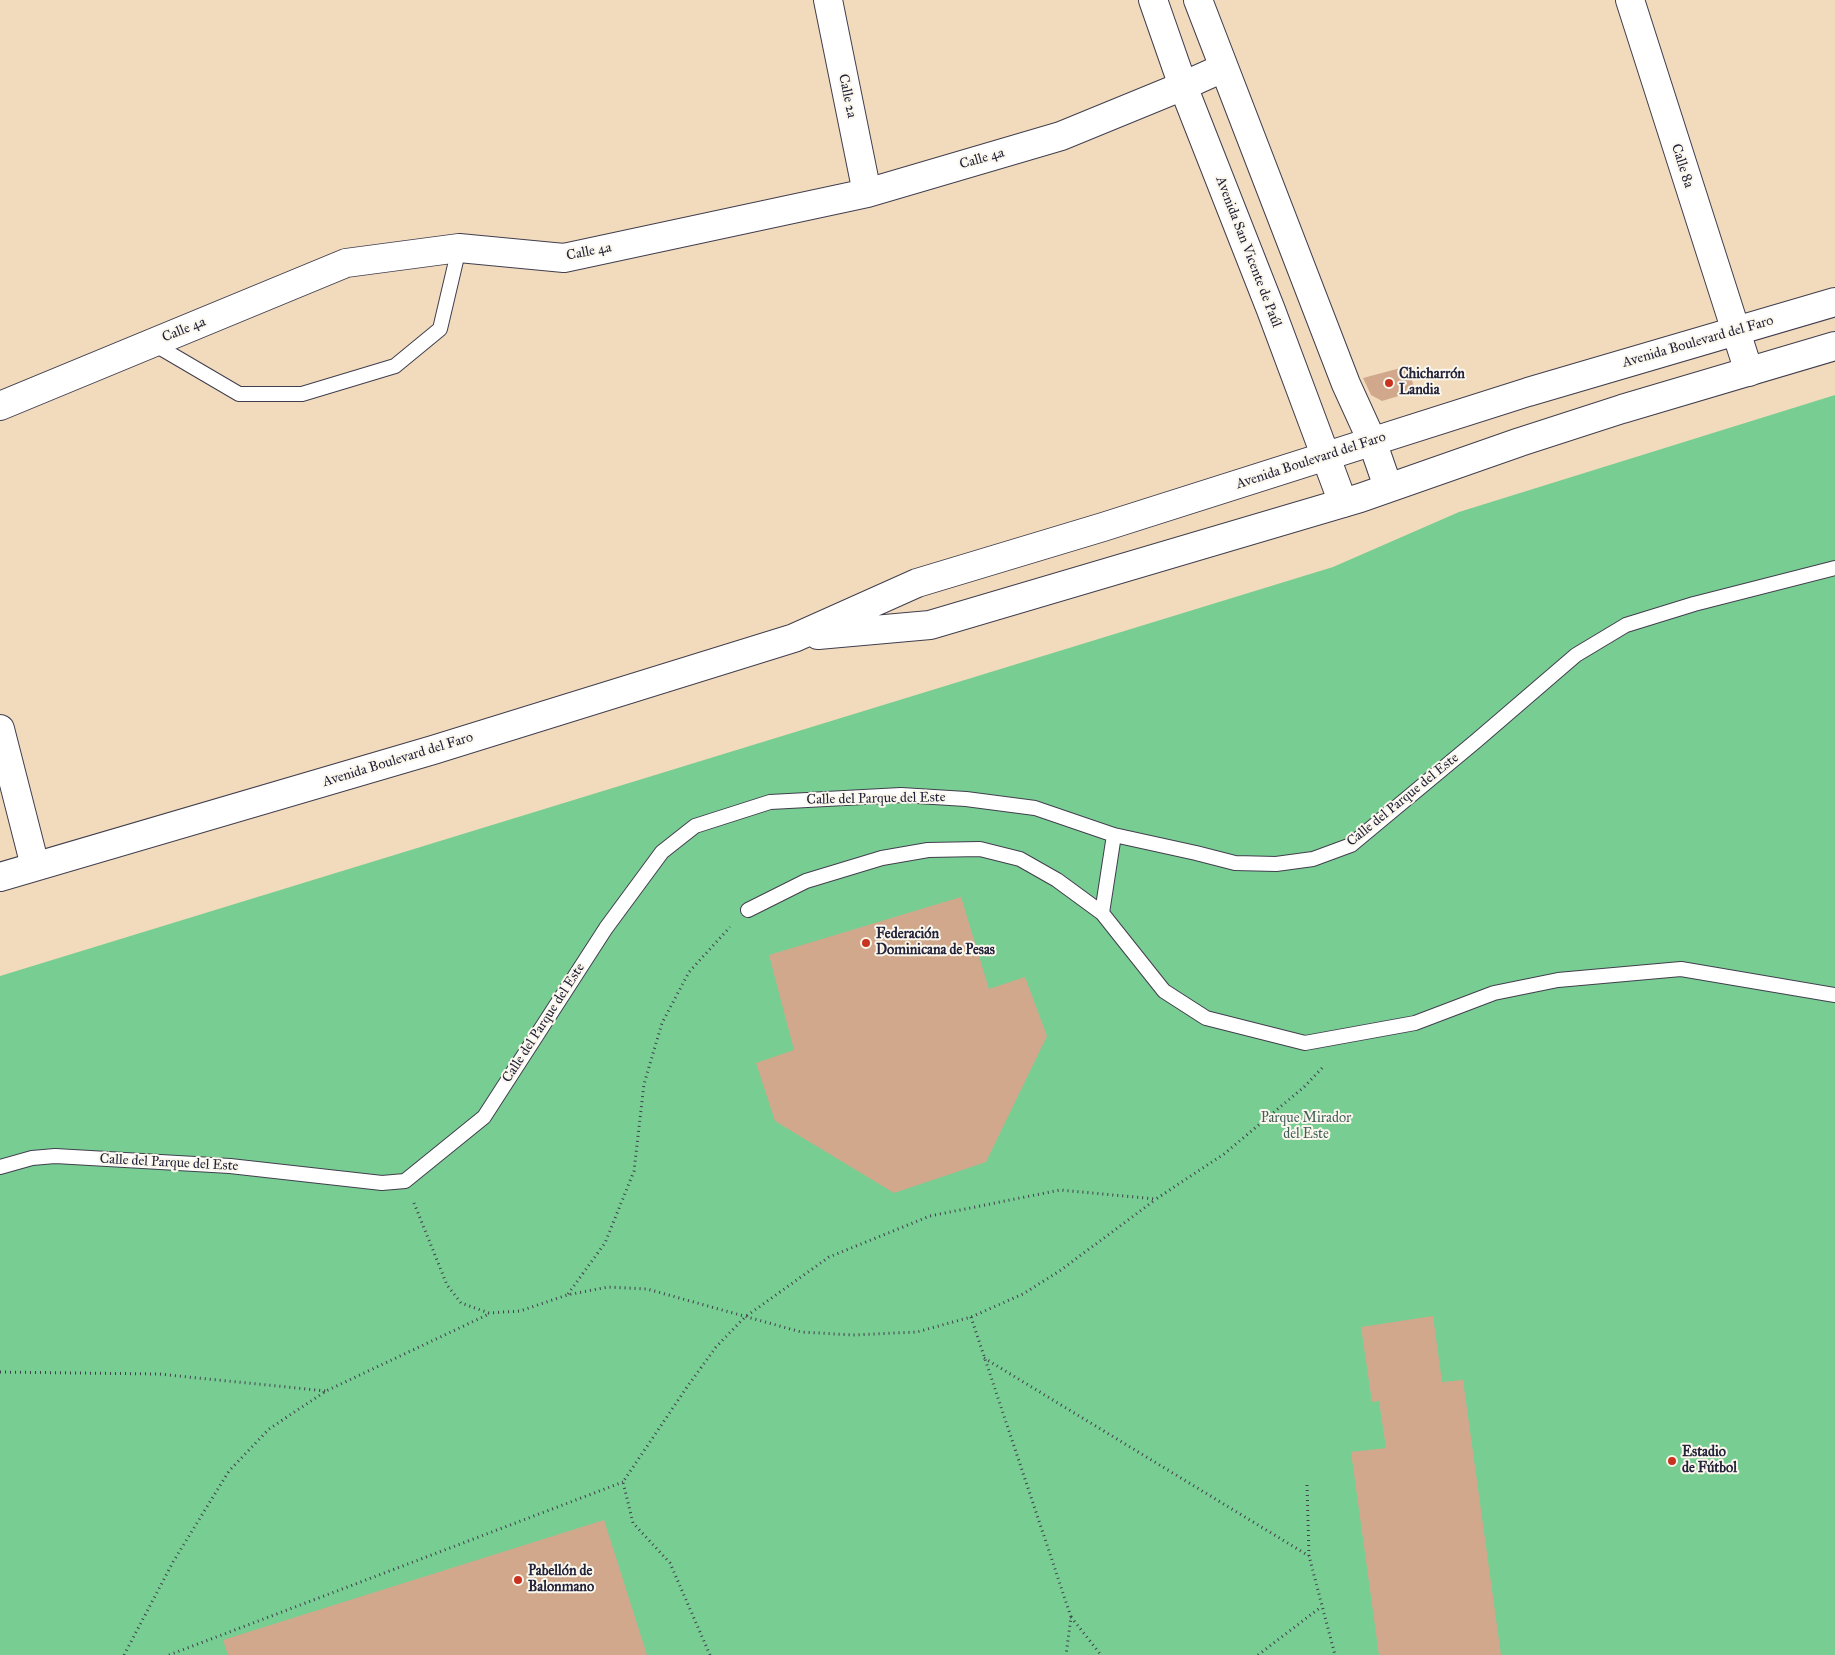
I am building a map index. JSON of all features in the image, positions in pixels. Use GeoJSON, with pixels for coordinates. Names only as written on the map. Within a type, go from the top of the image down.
{"type":"FeatureCollection","features":[{"type":"Feature","properties":{"kind":"street","name":"Calle 2a"},"geometry":{"type":"LineString","coordinates":[[828,0],[867,193]]}},
{"type":"Feature","properties":{"kind":"street","name":"Avenida San Vicente de Paúl"},"geometry":{"type":"LineString","coordinates":[[1153,0],[1183,86],[1344,503]]}},
{"type":"Feature","properties":{"kind":"street"},"geometry":{"type":"LineString","coordinates":[[1198,0],[1346,384],[1372,440],[1388,487]]}},
{"type":"Feature","properties":{"kind":"street","name":"Calle 8a"},"geometry":{"type":"LineString","coordinates":[[1630,0],[1749,372]]}},
{"type":"Feature","properties":{"kind":"street","name":"Calle 4a"},"geometry":{"type":"LineString","coordinates":[[0,406],[346,263],[459,248],[564,258],[867,193],[1060,136],[1223,68]]}},
{"type":"Feature","properties":{"kind":"street","name":"Avenida Boulevard del Faro"},"geometry":{"type":"LineString","coordinates":[[0,877],[433,750],[794,638],[917,583],[1103,527],[1528,392],[1835,302]]}},
{"type":"Feature","properties":{"kind":"street","name":"Avenida Boulevard del Faro"},"geometry":{"type":"LineString","coordinates":[[794,638],[930,625],[1344,503],[1622,409],[1835,346]]}},
{"type":"Feature","properties":{"kind":"street"},"geometry":{"type":"LineString","coordinates":[[0,729],[35,866]]}},
{"type":"Feature","properties":{"kind":"lane"},"geometry":{"type":"LineString","coordinates":[[152,343],[239,394],[302,394],[395,366],[440,329],[459,248]]}},
{"type":"Feature","properties":{"kind":"lane","name":"Calle del Parque del Este"},"geometry":{"type":"LineString","coordinates":[[0,1167],[32,1158],[55,1156],[230,1166],[382,1183],[405,1181],[484,1117],[606,928],[662,852],[695,826],[770,802],[901,796],[966,799],[1035,808],[1114,835],[1235,863],[1276,864],[1313,859],[1351,845],[1576,655],[1626,625],[1694,604],[1835,568]]}},
{"type":"Feature","properties":{"kind":"lane"},"geometry":{"type":"LineString","coordinates":[[1102,913],[1114,835]]}},
{"type":"Feature","properties":{"kind":"lane"},"geometry":{"type":"LineString","coordinates":[[748,910],[806,880],[882,858],[928,850],[980,849],[1020,859],[1057,880],[1102,913],[1164,991],[1206,1018],[1305,1043],[1414,1023],[1494,993],[1558,980],[1681,969],[1835,995]]}},
{"type":"Feature","properties":{"kind":"path"},"geometry":{"type":"LineString","coordinates":[[567,1295],[605,1243],[634,1171],[644,1084],[662,1023],[689,972],[722,934],[748,910]]}},
{"type":"Feature","properties":{"kind":"path"},"geometry":{"type":"LineString","coordinates":[[124,1655],[173,1562],[229,1471],[269,1429],[326,1391],[489,1313],[520,1311],[567,1295],[608,1287],[647,1289],[745,1318],[801,1332],[852,1336],[917,1332],[971,1317],[1023,1294],[1061,1270],[1156,1199],[1224,1154],[1304,1086],[1355,1034]]}},
{"type":"Feature","properties":{"kind":"path"},"geometry":{"type":"LineString","coordinates":[[405,1181],[447,1285],[461,1303],[489,1313]]}},
{"type":"Feature","properties":{"kind":"path"},"geometry":{"type":"LineString","coordinates":[[169,1655],[623,1482],[710,1355],[745,1318],[829,1257],[930,1216],[1060,1190],[1156,1199]]}},
{"type":"Feature","properties":{"kind":"path"},"geometry":{"type":"LineString","coordinates":[[971,1317],[1071,1617],[1101,1655]]}},
{"type":"Feature","properties":{"kind":"path"},"geometry":{"type":"LineString","coordinates":[[984,1358],[1309,1556]]}},
{"type":"Feature","properties":{"kind":"path"},"geometry":{"type":"LineString","coordinates":[[0,1372],[159,1374],[326,1391]]}},
{"type":"Feature","properties":{"kind":"path"},"geometry":{"type":"LineString","coordinates":[[623,1482],[632,1523],[670,1563],[710,1655]]}},
{"type":"Feature","properties":{"kind":"path"},"geometry":{"type":"LineString","coordinates":[[1306,1485],[1309,1556],[1335,1655]]}},
{"type":"Feature","properties":{"kind":"path"},"geometry":{"type":"LineString","coordinates":[[1258,1655],[1322,1606]]}},
{"type":"Feature","properties":{"kind":"path"},"geometry":{"type":"LineString","coordinates":[[1066,1655],[1071,1617]]}},
{"type":"Feature","properties":{"kind":"green space","name":"Parque Mirador del Este"},"geometry":{"type":"Polygon","coordinates":[[[1835,395],[1835,1655],[0,1655],[0,976],[1333,567],[1459,512],[1835,395]]]}},
{"type":"Feature","properties":{"kind":"building","name":"Chicharrón Landia"},"geometry":{"type":"Polygon","coordinates":[[[1408,366],[1415,391],[1382,401],[1371,395],[1363,378],[1408,366]]]}},
{"type":"Feature","properties":{"kind":"building"},"geometry":{"type":"Polygon","coordinates":[[[961,897],[989,989],[1025,977],[1047,1036],[986,1162],[894,1193],[775,1121],[756,1063],[794,1050],[769,955],[961,897]]]}},
{"type":"Feature","properties":{"kind":"building"},"geometry":{"type":"Polygon","coordinates":[[[1433,1316],[1442,1382],[1463,1380],[1501,1655],[1379,1655],[1351,1452],[1386,1448],[1379,1401],[1372,1402],[1361,1327],[1433,1316]]]}},
{"type":"Feature","properties":{"kind":"building","name":"Pabellón de Balonmano"},"geometry":{"type":"Polygon","coordinates":[[[604,1520],[647,1655],[228,1655],[223,1640],[604,1520]]]}},
{"type":"Feature","properties":{"kind":"place","name":"Chicharrón Landia"},"geometry":{"type":"Point","coordinates":[1389,383]}},
{"type":"Feature","properties":{"kind":"place","name":"Federación Dominicana de Pesas"},"geometry":{"type":"Point","coordinates":[866,943]}},
{"type":"Feature","properties":{"kind":"place","name":"Estadio de Fútbol"},"geometry":{"type":"Point","coordinates":[1672,1461]}},
{"type":"Feature","properties":{"kind":"place","name":"Pabellón de Balonmano"},"geometry":{"type":"Point","coordinates":[518,1580]}}]}
